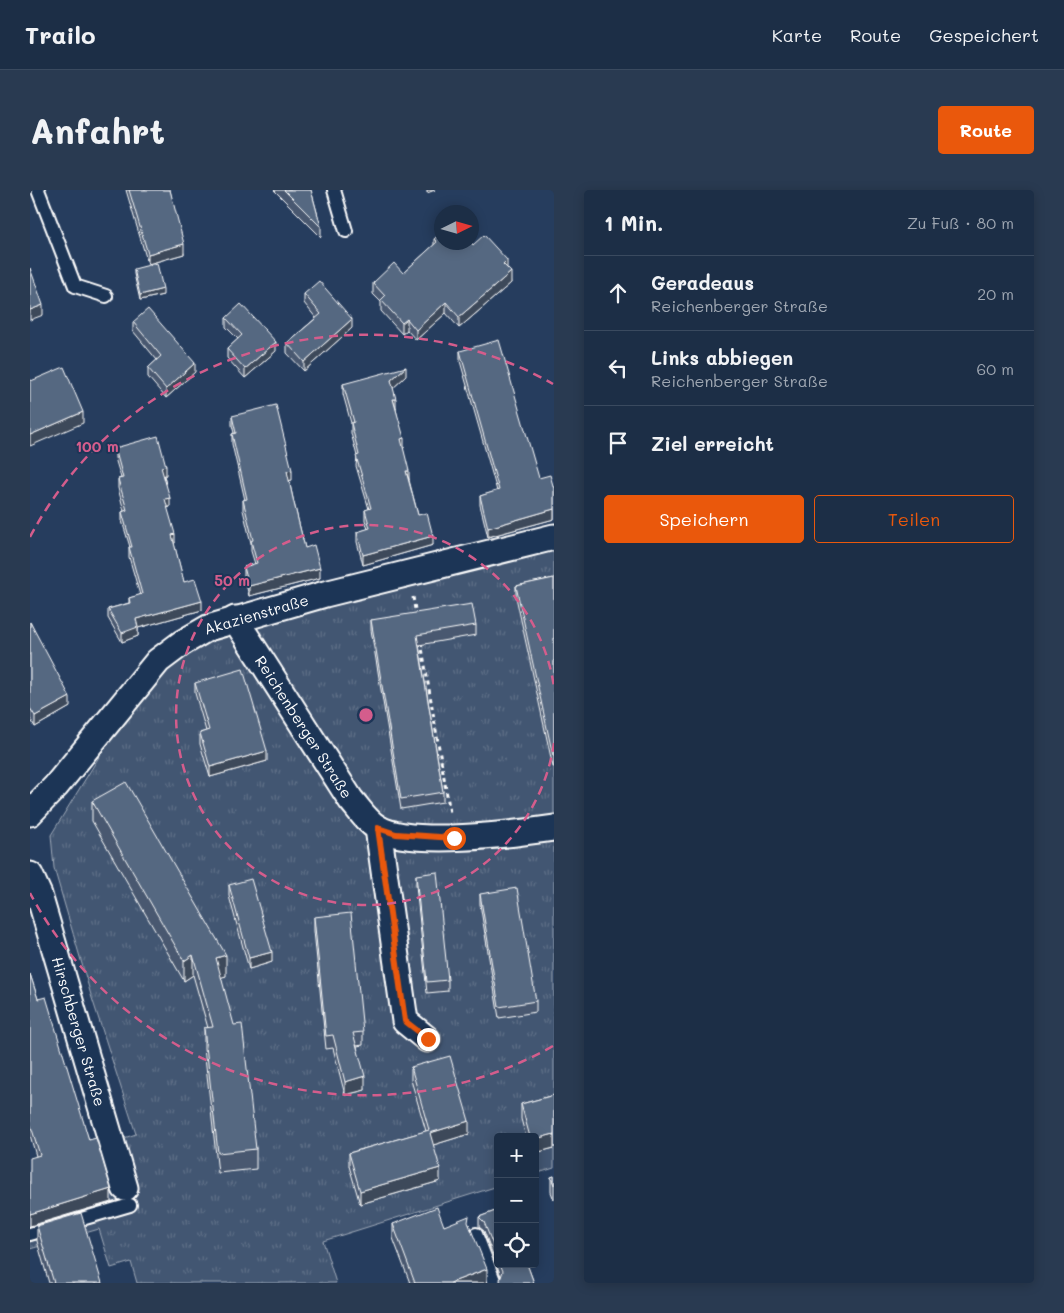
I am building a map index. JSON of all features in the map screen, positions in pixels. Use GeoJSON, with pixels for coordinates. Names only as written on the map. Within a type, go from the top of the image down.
{"type":"FeatureCollection","features":[{"type":"Feature","properties":{"kind":"street","name":"Akazienstraße"},"geometry":{"type":"LineString","coordinates":[[30,813],[56,786],[158,661],[208,628],[325,594],[554,537]]}},
{"type":"Feature","properties":{"kind":"street","name":"Reichenberger Straße"},"geometry":{"type":"LineString","coordinates":[[235,619],[351,800],[368,820],[378,828],[396,834],[454,838],[554,828]]}},
{"type":"Feature","properties":{"kind":"street"},"geometry":{"type":"LineString","coordinates":[[378,828],[405,1021],[428,1039]]}},
{"type":"Feature","properties":{"kind":"street","name":"Hirschberger Straße"},"geometry":{"type":"LineString","coordinates":[[30,875],[39,895],[128,1196]]}},
{"type":"Feature","properties":{"kind":"lane"},"geometry":{"type":"LineString","coordinates":[[38,190],[75,286],[106,296]]}},
{"type":"Feature","properties":{"kind":"lane"},"geometry":{"type":"LineString","coordinates":[[334,190],[346,231]]}},
{"type":"Feature","properties":{"kind":"lane"},"geometry":{"type":"LineString","coordinates":[[30,1234],[128,1196]]}},
{"type":"Feature","properties":{"kind":"lane"},"geometry":{"type":"LineString","coordinates":[[476,1234],[495,1283]]}},
{"type":"Feature","properties":{"kind":"path"},"geometry":{"type":"LineString","coordinates":[[414,605],[417,621]]}},
{"type":"Feature","properties":{"kind":"path"},"geometry":{"type":"LineString","coordinates":[[420,640],[449,807]]}},
{"type":"Feature","properties":{"kind":"green space"},"geometry":{"type":"Polygon","coordinates":[[[554,537],[554,1168],[539,1173],[539,1133],[494,1133],[494,1187],[323,1241],[336,1283],[137,1283],[131,1262],[111,1268],[99,1229],[30,1249],[30,1170],[136,1134],[91,995],[54,868],[51,835],[158,661],[182,643],[554,537]]]}},
{"type":"Feature","properties":{"kind":"building"},"geometry":{"type":"Polygon","coordinates":[[[129,190],[170,190],[184,244],[148,254],[129,190]]]}},
{"type":"Feature","properties":{"kind":"building"},"geometry":{"type":"Polygon","coordinates":[[[284,190],[311,190],[321,227],[284,190]]]}},
{"type":"Feature","properties":{"kind":"building"},"geometry":{"type":"Polygon","coordinates":[[[484,235],[507,260],[503,264],[511,272],[459,317],[446,302],[416,330],[407,319],[402,323],[381,300],[385,296],[373,283],[394,263],[403,273],[434,245],[434,250],[479,250],[479,240],[484,235]]]}},
{"type":"Feature","properties":{"kind":"building"},"geometry":{"type":"Polygon","coordinates":[[[157,263],[163,289],[140,295],[134,269],[157,263]]]}},
{"type":"Feature","properties":{"kind":"building"},"geometry":{"type":"Polygon","coordinates":[[[30,268],[43,305],[30,310],[30,268]]]}},
{"type":"Feature","properties":{"kind":"building"},"geometry":{"type":"Polygon","coordinates":[[[319,281],[352,319],[304,362],[287,343],[321,314],[304,294],[319,281]]]}},
{"type":"Feature","properties":{"kind":"building"},"geometry":{"type":"Polygon","coordinates":[[[241,304],[276,342],[245,369],[227,349],[242,335],[226,318],[241,304]]]}},
{"type":"Feature","properties":{"kind":"building"},"geometry":{"type":"Polygon","coordinates":[[[148,309],[195,363],[166,389],[148,368],[161,356],[133,322],[148,309]]]}},
{"type":"Feature","properties":{"kind":"building"},"geometry":{"type":"Polygon","coordinates":[[[499,340],[539,478],[550,475],[554,489],[554,509],[488,528],[480,496],[499,490],[460,351],[499,340]]]}},
{"type":"Feature","properties":{"kind":"building"},"geometry":{"type":"Polygon","coordinates":[[[64,367],[83,412],[30,435],[30,379],[31,381],[64,367]]]}},
{"type":"Feature","properties":{"kind":"building"},"geometry":{"type":"Polygon","coordinates":[[[406,367],[391,380],[396,399],[393,399],[404,438],[401,439],[409,471],[406,471],[418,515],[427,513],[433,536],[363,555],[357,532],[370,528],[365,510],[371,508],[356,456],[359,455],[351,423],[354,422],[343,384],[406,367]]]}},
{"type":"Feature","properties":{"kind":"building"},"geometry":{"type":"Polygon","coordinates":[[[276,405],[292,470],[287,471],[305,548],[314,545],[320,568],[249,586],[244,567],[257,563],[243,500],[247,499],[232,434],[236,433],[232,416],[276,405]]]}},
{"type":"Feature","properties":{"kind":"building"},"geometry":{"type":"Polygon","coordinates":[[[158,436],[166,466],[161,467],[170,498],[165,499],[175,534],[172,535],[184,582],[195,579],[202,601],[136,619],[138,627],[122,633],[108,609],[130,603],[129,598],[142,594],[122,512],[127,510],[118,479],[123,478],[115,448],[158,436]]]}},
{"type":"Feature","properties":{"kind":"building"},"geometry":{"type":"Polygon","coordinates":[[[554,578],[554,756],[553,756],[516,586],[554,578]]]}},
{"type":"Feature","properties":{"kind":"building"},"geometry":{"type":"Polygon","coordinates":[[[472,604],[476,625],[417,635],[443,792],[401,799],[371,620],[472,604]]]}},
{"type":"Feature","properties":{"kind":"building"},"geometry":{"type":"Polygon","coordinates":[[[30,622],[70,697],[35,716],[30,708],[30,622]]]}},
{"type":"Feature","properties":{"kind":"building"},"geometry":{"type":"Polygon","coordinates":[[[243,669],[267,751],[210,767],[200,733],[209,730],[195,683],[243,669]]]}},
{"type":"Feature","properties":{"kind":"building"},"geometry":{"type":"Polygon","coordinates":[[[126,782],[226,955],[216,958],[234,1025],[242,1024],[256,1149],[218,1153],[204,1028],[213,1027],[193,955],[184,961],[92,801],[126,782]]]}},
{"type":"Feature","properties":{"kind":"building"},"geometry":{"type":"Polygon","coordinates":[[[437,872],[448,980],[427,982],[416,875],[437,872]]]}},
{"type":"Feature","properties":{"kind":"building"},"geometry":{"type":"Polygon","coordinates":[[[251,879],[272,952],[249,958],[229,885],[251,879]]]}},
{"type":"Feature","properties":{"kind":"building"},"geometry":{"type":"Polygon","coordinates":[[[517,888],[536,1001],[499,1007],[480,894],[517,888]]]}},
{"type":"Feature","properties":{"kind":"building"},"geometry":{"type":"Polygon","coordinates":[[[351,913],[363,1032],[353,1033],[365,1076],[345,1082],[333,1035],[326,1036],[314,917],[351,913]]]}},
{"type":"Feature","properties":{"kind":"building"},"geometry":{"type":"Polygon","coordinates":[[[30,974],[38,999],[46,997],[89,1140],[96,1138],[111,1189],[30,1214],[30,1158],[40,1155],[30,1123],[30,974]]]}},
{"type":"Feature","properties":{"kind":"building"},"geometry":{"type":"Polygon","coordinates":[[[450,1056],[469,1121],[430,1133],[440,1168],[360,1191],[349,1153],[429,1130],[411,1067],[450,1056]]]}},
{"type":"Feature","properties":{"kind":"building"},"geometry":{"type":"Polygon","coordinates":[[[554,1095],[554,1134],[539,1138],[539,1133],[529,1133],[521,1104],[554,1095]]]}},
{"type":"Feature","properties":{"kind":"building"},"geometry":{"type":"Polygon","coordinates":[[[437,1207],[444,1226],[469,1216],[468,1222],[487,1269],[450,1283],[415,1283],[393,1224],[437,1207]]]}},
{"type":"Feature","properties":{"kind":"building"},"geometry":{"type":"Polygon","coordinates":[[[494,1211],[494,1248],[484,1222],[479,1217],[494,1211]]]}},
{"type":"Feature","properties":{"kind":"building"},"geometry":{"type":"Polygon","coordinates":[[[81,1213],[102,1283],[54,1283],[37,1226],[81,1213]]]}},
{"type":"Feature","properties":{"kind":"building"},"geometry":{"type":"Polygon","coordinates":[[[502,1268],[528,1268],[534,1283],[501,1283],[502,1268]]]}},
{"type":"Feature","properties":{"kind":"route"},"geometry":{"type":"LineString","coordinates":[[428,1039],[405,1021],[378,828],[396,834],[454,838]]}}]}
